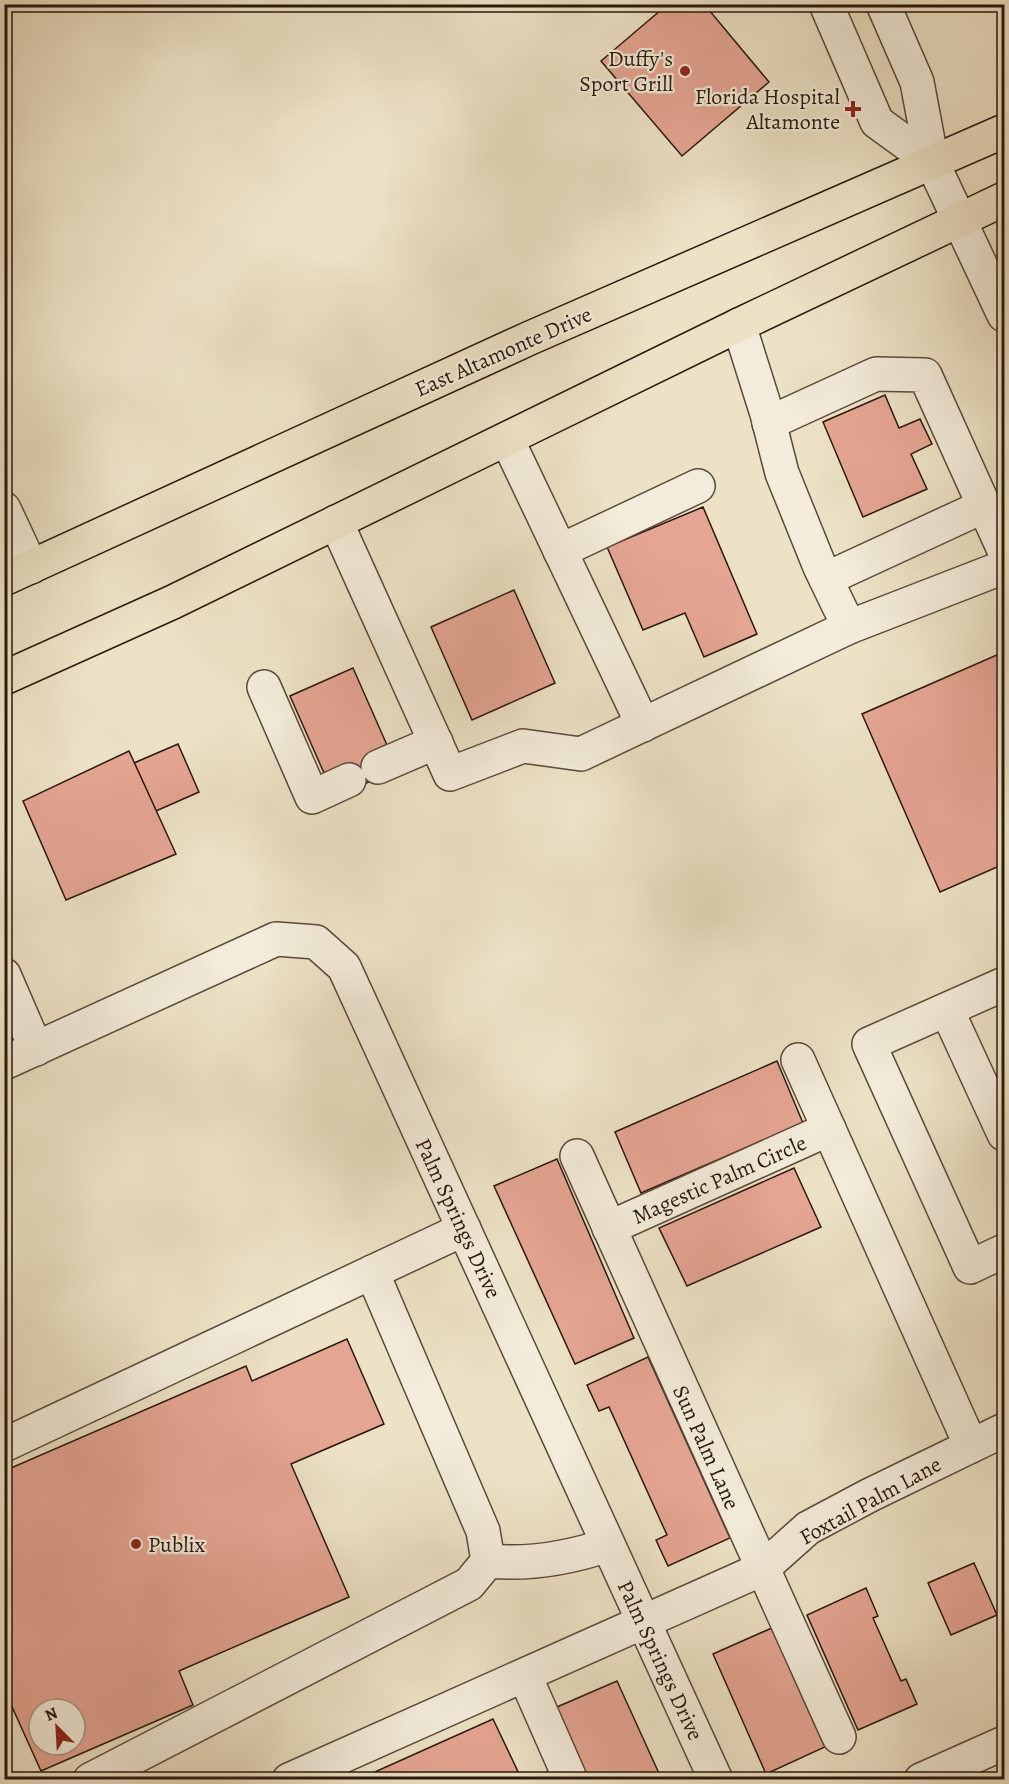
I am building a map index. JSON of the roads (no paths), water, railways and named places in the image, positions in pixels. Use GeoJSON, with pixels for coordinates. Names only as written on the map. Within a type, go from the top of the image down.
{"type":"FeatureCollection","features":[{"type":"Feature","properties":{"kind":"main road","name":"East Altamonte Drive"},"geometry":{"type":"LineString","coordinates":[[18,573],[530,338],[1005,131]]}},
{"type":"Feature","properties":{"kind":"main road"},"geometry":{"type":"LineString","coordinates":[[4,678],[173,602],[739,325],[1005,199]]}},
{"type":"Feature","properties":{"kind":"street"},"geometry":{"type":"LineString","coordinates":[[826,4],[877,122],[932,162]]}},
{"type":"Feature","properties":{"kind":"street"},"geometry":{"type":"LineString","coordinates":[[884,4],[917,82],[932,162],[1005,315]]}},
{"type":"Feature","properties":{"kind":"street"},"geometry":{"type":"LineString","coordinates":[[739,325],[782,473],[825,579],[849,627]]}},
{"type":"Feature","properties":{"kind":"street"},"geometry":{"type":"LineString","coordinates":[[769,423],[876,374],[926,375],[1005,550]]}},
{"type":"Feature","properties":{"kind":"street"},"geometry":{"type":"LineString","coordinates":[[507,439],[643,725]]}},
{"type":"Feature","properties":{"kind":"street"},"geometry":{"type":"LineString","coordinates":[[560,551],[698,486]]}},
{"type":"Feature","properties":{"kind":"street"},"geometry":{"type":"LineString","coordinates":[[825,579],[984,506]]}},
{"type":"Feature","properties":{"kind":"street"},"geometry":{"type":"LineString","coordinates":[[4,509],[18,573]]}},
{"type":"Feature","properties":{"kind":"street"},"geometry":{"type":"LineString","coordinates":[[336,522],[450,774],[523,746],[581,754],[849,627],[1005,567]]}},
{"type":"Feature","properties":{"kind":"street"},"geometry":{"type":"LineString","coordinates":[[264,687],[312,797],[435,742]]}},
{"type":"Feature","properties":{"kind":"street","name":"Palm Springs Drive"},"geometry":{"type":"LineString","coordinates":[[4,1064],[276,939],[316,942],[344,967],[716,1779]]}},
{"type":"Feature","properties":{"kind":"street"},"geometry":{"type":"LineString","coordinates":[[4,975],[36,1049]]}},
{"type":"Feature","properties":{"kind":"street"},"geometry":{"type":"LineString","coordinates":[[1005,984],[869,1044],[970,1267],[1005,1251]]}},
{"type":"Feature","properties":{"kind":"street"},"geometry":{"type":"LineString","coordinates":[[946,1010],[1005,1134]]}},
{"type":"Feature","properties":{"kind":"street"},"geometry":{"type":"LineString","coordinates":[[798,1060],[970,1446]]}},
{"type":"Feature","properties":{"kind":"street","name":"Magestic Palm Circle"},"geometry":{"type":"LineString","coordinates":[[609,1228],[829,1129]]}},
{"type":"Feature","properties":{"kind":"street","name":"Sun Palm Lane"},"geometry":{"type":"LineString","coordinates":[[576,1156],[839,1737]]}},
{"type":"Feature","properties":{"kind":"street"},"geometry":{"type":"LineString","coordinates":[[4,1445],[464,1229]]}},
{"type":"Feature","properties":{"kind":"street"},"geometry":{"type":"LineString","coordinates":[[90,1779],[469,1584],[488,1561],[483,1531],[372,1272]]}},
{"type":"Feature","properties":{"kind":"street","name":"Foxtail Palm Lane"},"geometry":{"type":"LineString","coordinates":[[289,1779],[762,1569],[808,1528],[1005,1430]]}},
{"type":"Feature","properties":{"kind":"street"},"geometry":{"type":"LineString","coordinates":[[488,1561],[519,1564],[583,1553],[608,1545]]}},
{"type":"Feature","properties":{"kind":"street"},"geometry":{"type":"LineString","coordinates":[[525,1676],[569,1776],[561,1779]]}},
{"type":"Feature","properties":{"kind":"street"},"geometry":{"type":"LineString","coordinates":[[921,1779],[1005,1743]]}},
{"type":"Feature","properties":{"kind":"place","name":"Duffy's Sport Grill"},"geometry":{"type":"Point","coordinates":[685,71]}},
{"type":"Feature","properties":{"kind":"place","name":"Florida Hospital Altamonte"},"geometry":{"type":"Point","coordinates":[853,109]}},
{"type":"Feature","properties":{"kind":"place","name":"Publix"},"geometry":{"type":"Point","coordinates":[136,1544]}}]}
